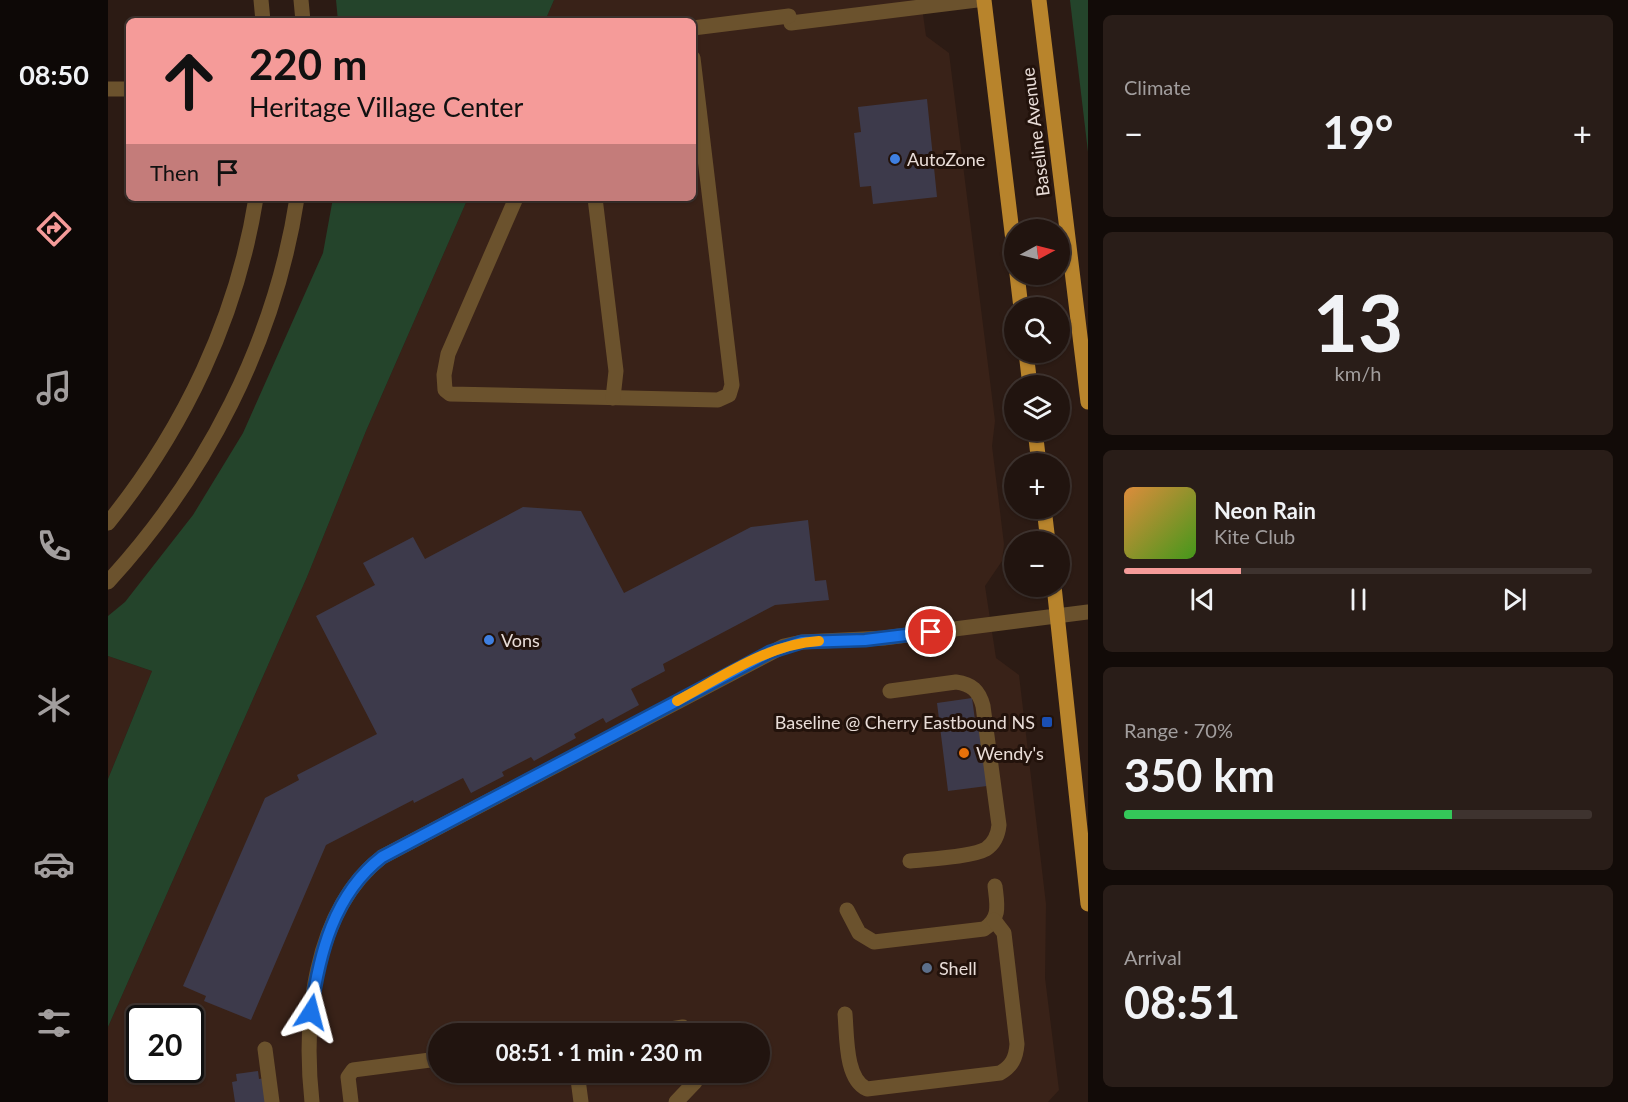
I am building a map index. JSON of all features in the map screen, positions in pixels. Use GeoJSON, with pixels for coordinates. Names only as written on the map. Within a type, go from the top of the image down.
{"type":"FeatureCollection","features":[{"type":"Feature","properties":{"kind":"main road","name":"Baseline Avenue"},"geometry":{"type":"LineString","coordinates":[[984,0],[1010,219]]}},
{"type":"Feature","properties":{"kind":"main road","name":"Baseline Avenue"},"geometry":{"type":"LineString","coordinates":[[1039,0],[1088,402]]}},
{"type":"Feature","properties":{"kind":"main road"},"geometry":{"type":"LineString","coordinates":[[1054,597],[1088,904]]}},
{"type":"Feature","properties":{"kind":"street"},"geometry":{"type":"LineString","coordinates":[[261,0],[263,18]]}},
{"type":"Feature","properties":{"kind":"street"},"geometry":{"type":"LineString","coordinates":[[301,0],[303,18]]}},
{"type":"Feature","properties":{"kind":"street"},"geometry":{"type":"LineString","coordinates":[[696,28],[977,0]]}},
{"type":"Feature","properties":{"kind":"street"},"geometry":{"type":"LineString","coordinates":[[515,201],[448,354],[444,375],[445,390],[450,394],[718,400],[729,395],[731,391],[696,84]]}},
{"type":"Feature","properties":{"kind":"street"},"geometry":{"type":"LineString","coordinates":[[108,89],[126,89]]}},
{"type":"Feature","properties":{"kind":"street"},"geometry":{"type":"LineString","coordinates":[[108,523],[174,428],[201,377],[237,280],[255,201]]}},
{"type":"Feature","properties":{"kind":"street"},"geometry":{"type":"LineString","coordinates":[[108,582],[158,524],[196,467],[237,392],[273,300],[286,253],[296,201]]}},
{"type":"Feature","properties":{"kind":"street"},"geometry":{"type":"LineString","coordinates":[[595,201],[616,371],[613,398]]}},
{"type":"Feature","properties":{"kind":"street"},"geometry":{"type":"LineString","coordinates":[[312,1102],[308,1043],[317,973],[333,922],[354,883],[368,868],[399,847],[770,652],[802,642],[884,638],[1088,612]]}},
{"type":"Feature","properties":{"kind":"street"},"geometry":{"type":"LineString","coordinates":[[890,691],[956,682],[975,689],[983,706],[999,825],[998,835],[994,842],[980,852],[910,861]]}},
{"type":"Feature","properties":{"kind":"street"},"geometry":{"type":"LineString","coordinates":[[847,910],[859,933],[874,942],[984,930],[994,920],[997,906],[995,886]]}},
{"type":"Feature","properties":{"kind":"street"},"geometry":{"type":"LineString","coordinates":[[845,1014],[852,1072],[859,1085],[867,1089],[1000,1073],[1007,1069],[1013,1062],[1017,1044],[1004,933],[994,920]]}},
{"type":"Feature","properties":{"kind":"street"},"geometry":{"type":"LineString","coordinates":[[265,1049],[272,1102]]}},
{"type":"Feature","properties":{"kind":"street"},"geometry":{"type":"LineString","coordinates":[[351,1102],[348,1077],[352,1070],[428,1060]]}},
{"type":"Feature","properties":{"kind":"street"},"geometry":{"type":"LineString","coordinates":[[578,1083],[581,1102]]}},
{"type":"Feature","properties":{"kind":"street"},"geometry":{"type":"LineString","coordinates":[[676,1102],[694,1083]]}},
{"type":"Feature","properties":{"kind":"shaded area"},"geometry":{"type":"Polygon","coordinates":[[[554,0],[921,0],[926,36],[949,53],[995,421],[992,446],[1004,544],[1002,561],[985,586],[996,658],[1019,675],[1046,904],[1045,978],[1059,1090],[1048,1102],[108,1102],[108,1027],[307,577],[366,431],[467,201],[696,201],[696,18],[546,18],[554,0]]]}},
{"type":"Feature","properties":{"kind":"shaded area"},"geometry":{"type":"Polygon","coordinates":[[[108,656],[152,671],[108,779],[108,656]]]}},
{"type":"Feature","properties":{"kind":"green space"},"geometry":{"type":"Polygon","coordinates":[[[336,0],[554,0],[546,18],[338,18],[336,0]]]}},
{"type":"Feature","properties":{"kind":"green space"},"geometry":{"type":"Polygon","coordinates":[[[1070,0],[1088,0],[1088,152],[1070,0]]]}},
{"type":"Feature","properties":{"kind":"green space"},"geometry":{"type":"Polygon","coordinates":[[[332,201],[467,201],[366,431],[307,577],[108,1027],[108,779],[152,671],[108,656],[108,616],[125,602],[193,515],[243,433],[323,253],[332,201]]]}},
{"type":"Feature","properties":{"kind":"building","name":"AutoZone"},"geometry":{"type":"Polygon","coordinates":[[[927,99],[937,197],[873,204],[871,186],[860,187],[854,133],[861,132],[858,107],[927,99]]]}},
{"type":"Feature","properties":{"kind":"building","name":"Vons"},"geometry":{"type":"Polygon","coordinates":[[[523,507],[581,511],[624,593],[751,527],[808,520],[815,581],[826,580],[829,600],[775,605],[663,664],[665,671],[631,689],[639,705],[606,723],[603,718],[574,734],[576,738],[534,761],[531,757],[502,772],[504,776],[471,793],[463,778],[414,803],[413,800],[326,845],[251,1020],[204,1001],[206,996],[183,986],[265,798],[299,780],[297,775],[377,734],[316,616],[375,585],[363,563],[413,537],[425,559],[523,507]]]}},
{"type":"Feature","properties":{"kind":"building","name":"Wendy's"},"geometry":{"type":"Polygon","coordinates":[[[972,698],[975,720],[981,719],[987,786],[948,791],[937,703],[972,698]]]}},
{"type":"Feature","properties":{"kind":"building"},"geometry":{"type":"Polygon","coordinates":[[[258,1071],[259,1079],[264,1078],[268,1102],[235,1102],[232,1082],[237,1081],[236,1074],[258,1071]]]}},
{"type":"Feature","properties":{"kind":"slow traffic"},"geometry":{"type":"LineString","coordinates":[[677,701],[784,646],[819,641]]}},
{"type":"Feature","properties":{"kind":"place","name":"AutoZone"},"geometry":{"type":"Point","coordinates":[895,159]}},
{"type":"Feature","properties":{"kind":"place","name":"Vons"},"geometry":{"type":"Point","coordinates":[489,640]}},
{"type":"Feature","properties":{"kind":"place","name":"Baseline @ Cherry Eastbound NS"},"geometry":{"type":"Point","coordinates":[1047,722]}},
{"type":"Feature","properties":{"kind":"place","name":"Wendy's"},"geometry":{"type":"Point","coordinates":[964,753]}},
{"type":"Feature","properties":{"kind":"place","name":"Shell"},"geometry":{"type":"Point","coordinates":[927,968]}},
{"type":"Feature","properties":{"kind":"route"},"geometry":{"type":"LineString","coordinates":[[311,1012],[317,973],[333,922],[354,883],[382,857],[784,646],[820,640],[865,640],[931,632]]}}]}
